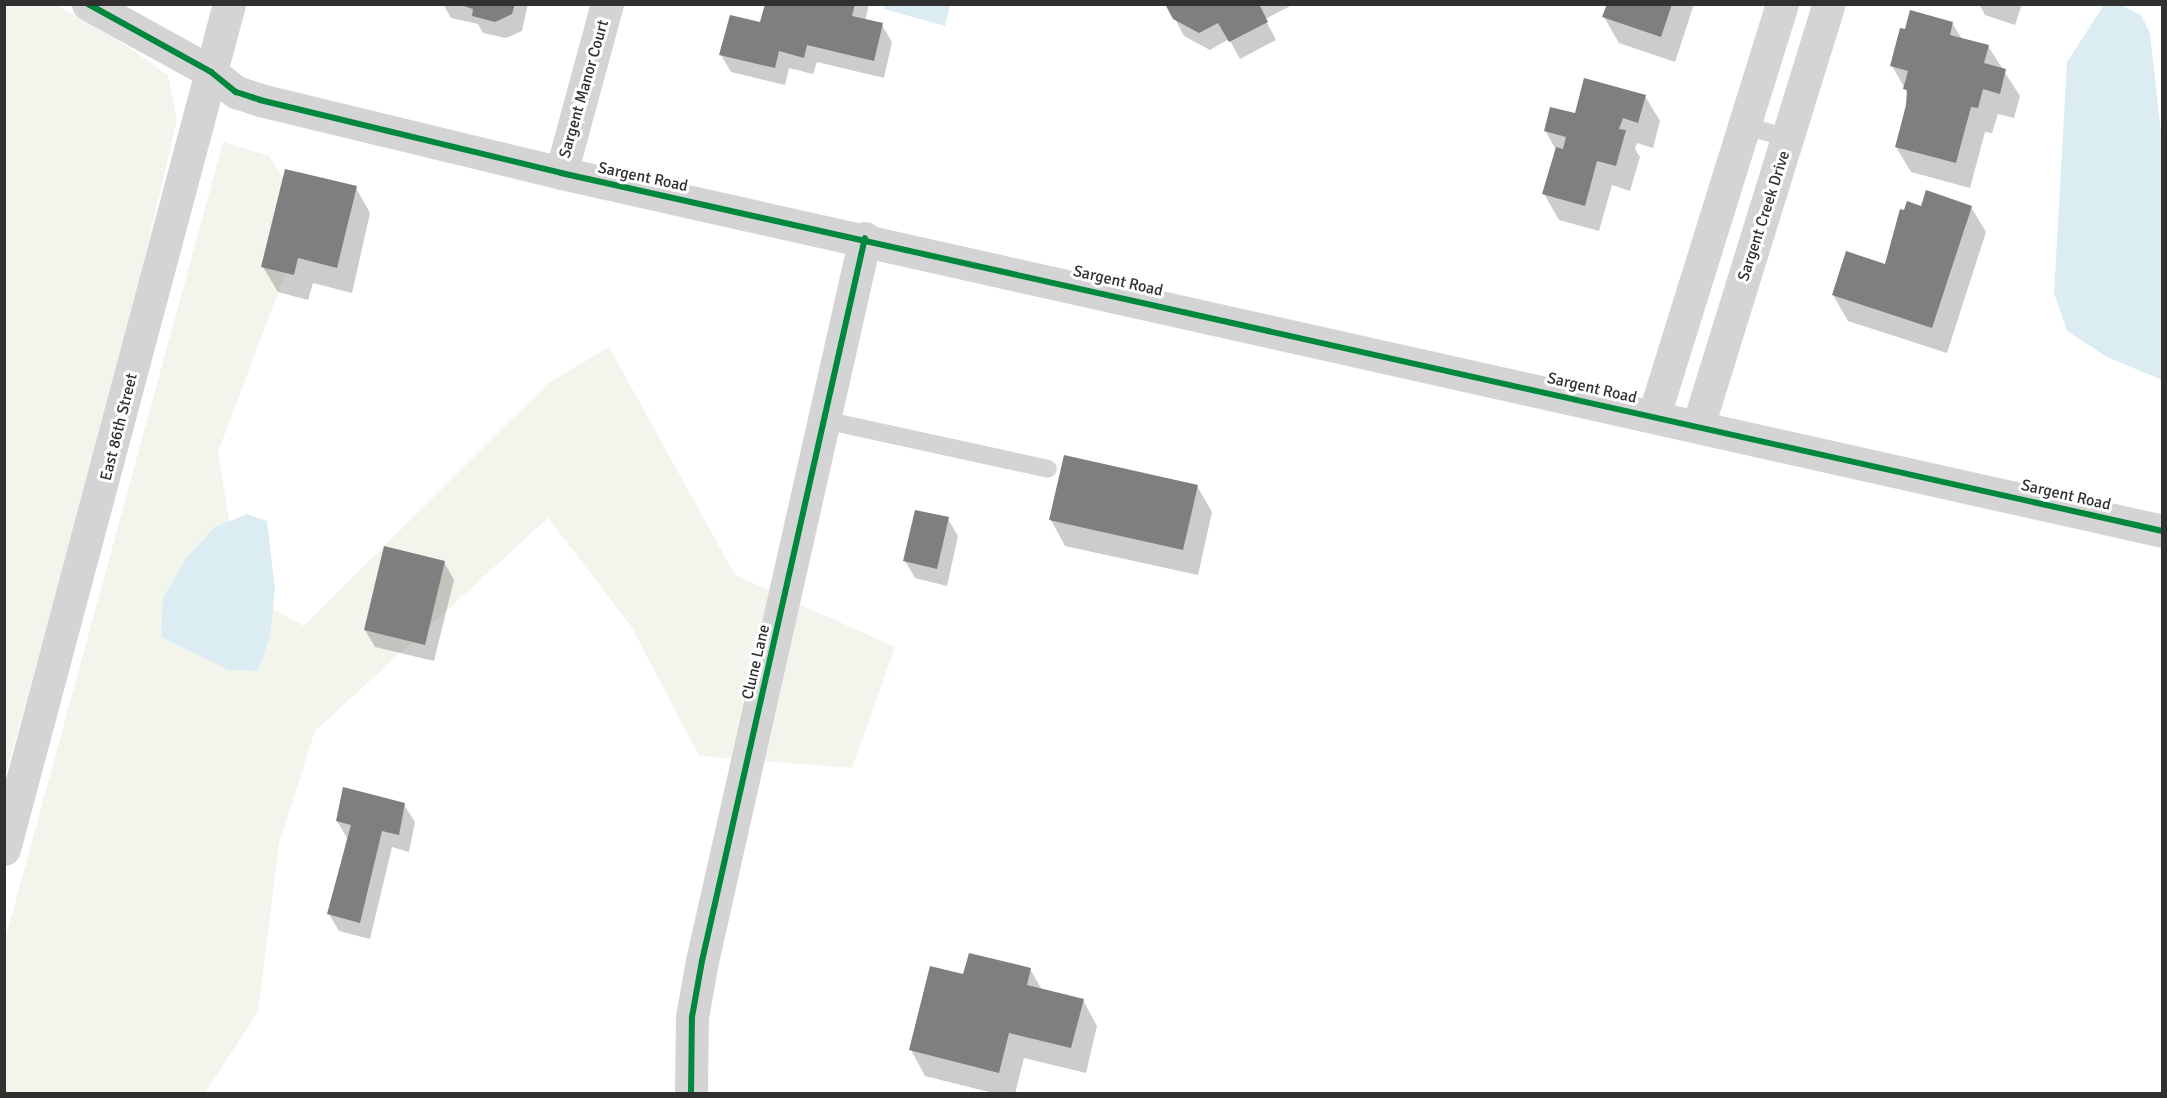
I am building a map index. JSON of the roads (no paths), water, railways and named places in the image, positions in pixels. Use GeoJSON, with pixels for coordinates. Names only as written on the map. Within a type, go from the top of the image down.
{"type":"FeatureCollection","features":[{"type":"Feature","properties":{"kind":"street","name":"Sargent Road"},"geometry":{"type":"LineString","coordinates":[[88,4],[211,72],[236,92],[260,100],[561,173],[865,238],[2163,531]]}},
{"type":"Feature","properties":{"kind":"street","name":"East 86th Street"},"geometry":{"type":"LineString","coordinates":[[4,849],[86,556],[229,4]]}},
{"type":"Feature","properties":{"kind":"street","name":"Sargent Manor Court"},"geometry":{"type":"LineString","coordinates":[[561,173],[608,4]]}},
{"type":"Feature","properties":{"kind":"street"},"geometry":{"type":"LineString","coordinates":[[1654,416],[1782,4]]}},
{"type":"Feature","properties":{"kind":"street","name":"Sargent Creek Drive"},"geometry":{"type":"LineString","coordinates":[[1698,426],[1829,4]]}},
{"type":"Feature","properties":{"kind":"street","name":"Clune Lane"},"geometry":{"type":"LineString","coordinates":[[691,1094],[692,1017],[702,961],[865,238]]}},
{"type":"Feature","properties":{"kind":"lane"},"geometry":{"type":"LineString","coordinates":[[1745,126],[1789,138]]}},
{"type":"Feature","properties":{"kind":"lane"},"geometry":{"type":"LineString","coordinates":[[824,420],[1048,469]]}}]}
